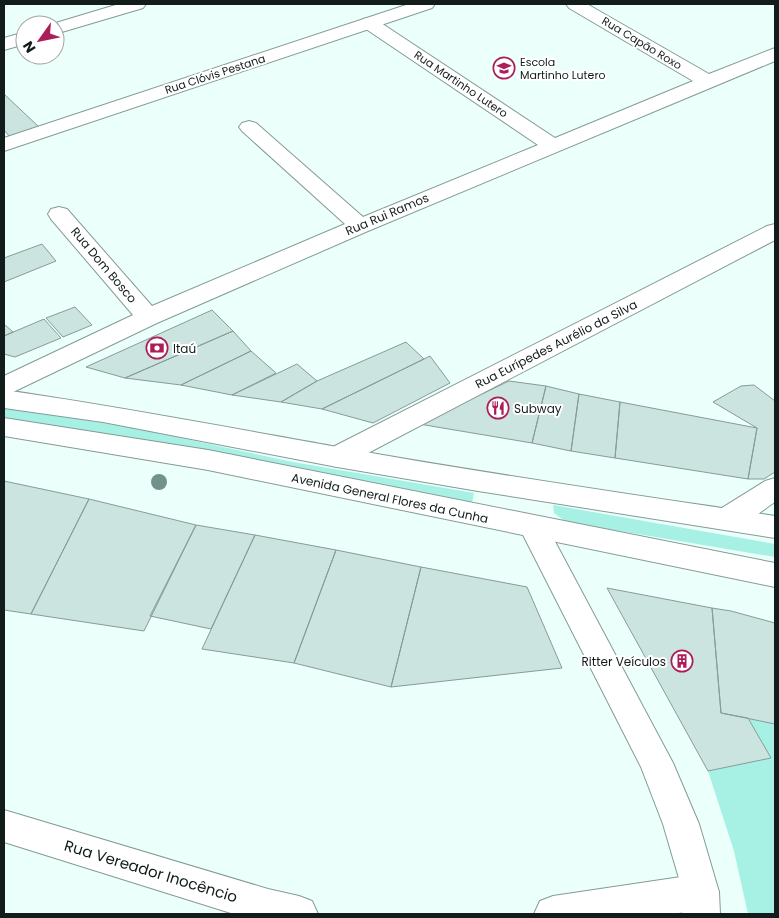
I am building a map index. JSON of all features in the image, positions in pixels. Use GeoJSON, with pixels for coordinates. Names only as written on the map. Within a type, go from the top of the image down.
{"type":"FeatureCollection","features":[{"type":"Feature","properties":{"kind":"street"},"geometry":{"type":"LineString","coordinates":[[65,26],[136,4]]}},
{"type":"Feature","properties":{"kind":"street","name":"Rua Clóvis Pestana"},"geometry":{"type":"LineString","coordinates":[[4,145],[426,4]]}},
{"type":"Feature","properties":{"kind":"street","name":"Rua Capão Roxo"},"geometry":{"type":"LineString","coordinates":[[576,4],[708,82]]}},
{"type":"Feature","properties":{"kind":"street","name":"Rua Martinho Lutero"},"geometry":{"type":"LineString","coordinates":[[369,23],[553,146]]}},
{"type":"Feature","properties":{"kind":"street","name":"Rua Rui Ramos"},"geometry":{"type":"LineString","coordinates":[[4,386],[148,317],[360,226],[775,54]]}},
{"type":"Feature","properties":{"kind":"street"},"geometry":{"type":"LineString","coordinates":[[249,127],[360,226]]}},
{"type":"Feature","properties":{"kind":"street","name":"Rua Dom Bosco"},"geometry":{"type":"LineString","coordinates":[[59,214],[148,317]]}},
{"type":"Feature","properties":{"kind":"street","name":"Rua Eurípedes Aurélio da Silva"},"geometry":{"type":"LineString","coordinates":[[337,457],[775,231]]}},
{"type":"Feature","properties":{"kind":"street"},"geometry":{"type":"LineString","coordinates":[[4,399],[103,413],[337,457],[478,481],[775,527]]}},
{"type":"Feature","properties":{"kind":"street","name":"Avenida General Flores da Cunha"},"geometry":{"type":"LineString","coordinates":[[4,427],[208,460],[775,575]]}},
{"type":"Feature","properties":{"kind":"street"},"geometry":{"type":"LineString","coordinates":[[478,481],[533,527],[656,763],[681,824],[701,903],[553,914]]}},
{"type":"Feature","properties":{"kind":"street"},"geometry":{"type":"LineString","coordinates":[[727,519],[775,488]]}},
{"type":"Feature","properties":{"kind":"street","name":"Rua Vereador Inocêncio"},"geometry":{"type":"LineString","coordinates":[[4,826],[278,912]]}},
{"type":"Feature","properties":{"kind":"green space"},"geometry":{"type":"Polygon","coordinates":[[[4,407],[134,428],[293,462],[474,493],[472,503],[4,422],[4,407]]]}},
{"type":"Feature","properties":{"kind":"green space"},"geometry":{"type":"Polygon","coordinates":[[[553,505],[775,544],[775,557],[566,522],[554,513],[553,505]]]}},
{"type":"Feature","properties":{"kind":"green space"},"geometry":{"type":"Polygon","coordinates":[[[748,718],[775,724],[775,914],[748,914],[734,851],[708,771],[771,758],[748,718]]]}},
{"type":"Feature","properties":{"kind":"building"},"geometry":{"type":"Polygon","coordinates":[[[4,94],[39,127],[10,137],[4,130],[4,94]]]}},
{"type":"Feature","properties":{"kind":"building"},"geometry":{"type":"Polygon","coordinates":[[[42,244],[56,261],[4,282],[4,258],[42,244]]]}},
{"type":"Feature","properties":{"kind":"building"},"geometry":{"type":"Polygon","coordinates":[[[75,307],[92,325],[63,337],[46,318],[75,307]]]}},
{"type":"Feature","properties":{"kind":"building"},"geometry":{"type":"Polygon","coordinates":[[[212,310],[233,331],[125,378],[86,367],[212,310]]]}},
{"type":"Feature","properties":{"kind":"building"},"geometry":{"type":"Polygon","coordinates":[[[44,319],[61,338],[15,357],[4,354],[4,336],[44,319]]]}},
{"type":"Feature","properties":{"kind":"building"},"geometry":{"type":"Polygon","coordinates":[[[4,324],[13,332],[4,336],[4,324]]]}},
{"type":"Feature","properties":{"kind":"building"},"geometry":{"type":"Polygon","coordinates":[[[233,331],[251,351],[181,385],[125,378],[233,331]]]}},
{"type":"Feature","properties":{"kind":"building"},"geometry":{"type":"Polygon","coordinates":[[[406,342],[424,359],[322,409],[281,402],[317,381],[406,342]]]}},
{"type":"Feature","properties":{"kind":"building"},"geometry":{"type":"Polygon","coordinates":[[[251,351],[276,373],[232,395],[181,385],[251,351]]]}},
{"type":"Feature","properties":{"kind":"building"},"geometry":{"type":"Polygon","coordinates":[[[430,356],[450,383],[373,423],[322,409],[430,356]]]}},
{"type":"Feature","properties":{"kind":"building"},"geometry":{"type":"Polygon","coordinates":[[[297,364],[317,381],[281,402],[232,395],[297,364]]]}},
{"type":"Feature","properties":{"kind":"building"},"geometry":{"type":"Polygon","coordinates":[[[509,381],[546,386],[532,443],[419,424],[509,381]]]}},
{"type":"Feature","properties":{"kind":"building"},"geometry":{"type":"Polygon","coordinates":[[[754,385],[775,401],[775,472],[764,479],[748,479],[757,428],[713,402],[741,386],[754,385]]]}},
{"type":"Feature","properties":{"kind":"building"},"geometry":{"type":"Polygon","coordinates":[[[546,386],[579,394],[571,451],[532,443],[546,386]]]}},
{"type":"Feature","properties":{"kind":"building"},"geometry":{"type":"Polygon","coordinates":[[[579,394],[620,402],[615,458],[571,451],[579,394]]]}},
{"type":"Feature","properties":{"kind":"building"},"geometry":{"type":"Polygon","coordinates":[[[620,402],[757,428],[748,479],[615,458],[620,402]]]}},
{"type":"Feature","properties":{"kind":"building"},"geometry":{"type":"Polygon","coordinates":[[[4,481],[89,499],[31,614],[4,610],[4,481]]]}},
{"type":"Feature","properties":{"kind":"building"},"geometry":{"type":"Polygon","coordinates":[[[89,499],[196,525],[144,631],[31,614],[89,499]]]}},
{"type":"Feature","properties":{"kind":"building"},"geometry":{"type":"Polygon","coordinates":[[[196,525],[255,535],[211,629],[150,616],[196,525]]]}},
{"type":"Feature","properties":{"kind":"building"},"geometry":{"type":"Polygon","coordinates":[[[255,535],[336,550],[294,663],[202,649],[255,535]]]}},
{"type":"Feature","properties":{"kind":"building"},"geometry":{"type":"Polygon","coordinates":[[[336,550],[421,567],[391,687],[294,663],[336,550]]]}},
{"type":"Feature","properties":{"kind":"building"},"geometry":{"type":"Polygon","coordinates":[[[421,567],[527,587],[562,668],[391,687],[421,567]]]}},
{"type":"Feature","properties":{"kind":"building","name":"Ritter Veículos"},"geometry":{"type":"Polygon","coordinates":[[[607,588],[712,608],[721,713],[748,718],[771,758],[708,771],[607,588]]]}},
{"type":"Feature","properties":{"kind":"building"},"geometry":{"type":"Polygon","coordinates":[[[712,608],[775,623],[775,724],[721,713],[712,608]]]}},
{"type":"Feature","properties":{"kind":"place","name":"Escola Martinho Lutero"},"geometry":{"type":"Point","coordinates":[504,68]}},
{"type":"Feature","properties":{"kind":"place","name":"Itaú"},"geometry":{"type":"Point","coordinates":[157,348]}},
{"type":"Feature","properties":{"kind":"place","name":"Subway"},"geometry":{"type":"Point","coordinates":[498,408]}},
{"type":"Feature","properties":{"kind":"place","name":"Ritter Veículos"},"geometry":{"type":"Point","coordinates":[682,661]}}]}
